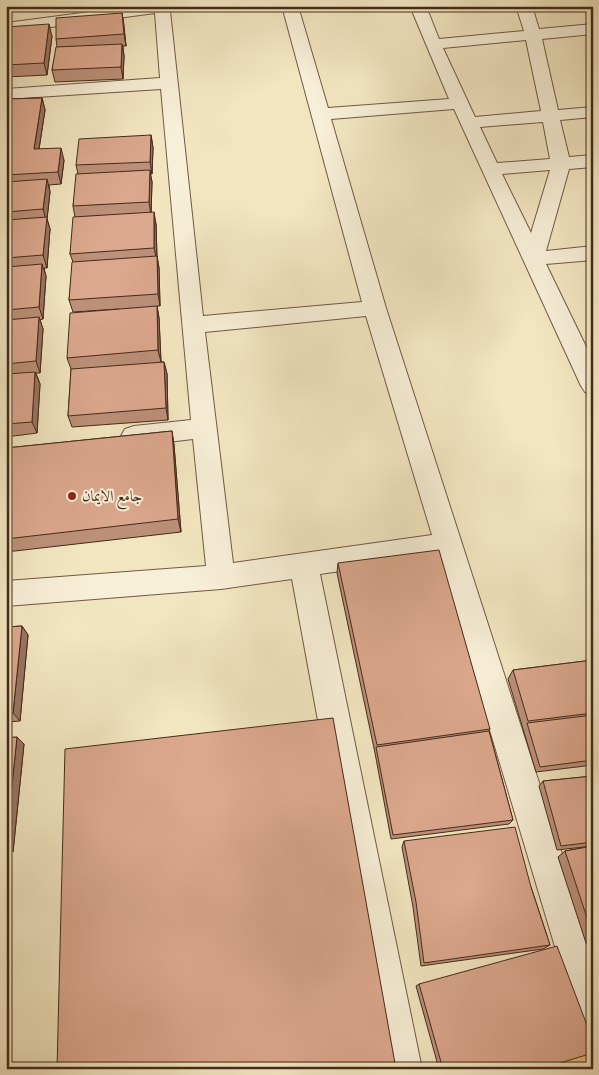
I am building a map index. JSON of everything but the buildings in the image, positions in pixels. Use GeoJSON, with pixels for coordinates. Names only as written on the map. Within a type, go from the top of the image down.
{"type":"FeatureCollection","features":[{"type":"Feature","properties":{"kind":"main road"},"geometry":{"type":"LineString","coordinates":[[582,1069],[593,1063]]}},
{"type":"Feature","properties":{"kind":"street"},"geometry":{"type":"LineString","coordinates":[[290,6],[375,308],[593,1010]]}},
{"type":"Feature","properties":{"kind":"street"},"geometry":{"type":"LineString","coordinates":[[418,6],[433,44],[490,170],[593,386]]}},
{"type":"Feature","properties":{"kind":"street"},"geometry":{"type":"LineString","coordinates":[[524,6],[533,35],[561,164],[533,259]]}},
{"type":"Feature","properties":{"kind":"street"},"geometry":{"type":"LineString","coordinates":[[6,28],[167,7],[169,83],[221,577]]}},
{"type":"Feature","properties":{"kind":"street"},"geometry":{"type":"LineString","coordinates":[[433,44],[593,29]]}},
{"type":"Feature","properties":{"kind":"street"},"geometry":{"type":"LineString","coordinates":[[6,94],[169,83]]}},
{"type":"Feature","properties":{"kind":"street"},"geometry":{"type":"LineString","coordinates":[[321,114],[461,103]]}},
{"type":"Feature","properties":{"kind":"street"},"geometry":{"type":"LineString","coordinates":[[470,123],[593,112]]}},
{"type":"Feature","properties":{"kind":"street"},"geometry":{"type":"LineString","coordinates":[[490,170],[593,161]]}},
{"type":"Feature","properties":{"kind":"street"},"geometry":{"type":"LineString","coordinates":[[533,259],[593,253]]}},
{"type":"Feature","properties":{"kind":"street"},"geometry":{"type":"LineString","coordinates":[[193,325],[375,308]]}},
{"type":"Feature","properties":{"kind":"street"},"geometry":{"type":"LineString","coordinates":[[115,439],[205,428]]}},
{"type":"Feature","properties":{"kind":"street"},"geometry":{"type":"LineString","coordinates":[[6,594],[221,577],[448,544]]}},
{"type":"Feature","properties":{"kind":"street"},"geometry":{"type":"LineString","coordinates":[[304,565],[402,1069]]}},
{"type":"Feature","properties":{"kind":"place","name":"جامع الايمان"},"geometry":{"type":"Point","coordinates":[72,496]}}]}
